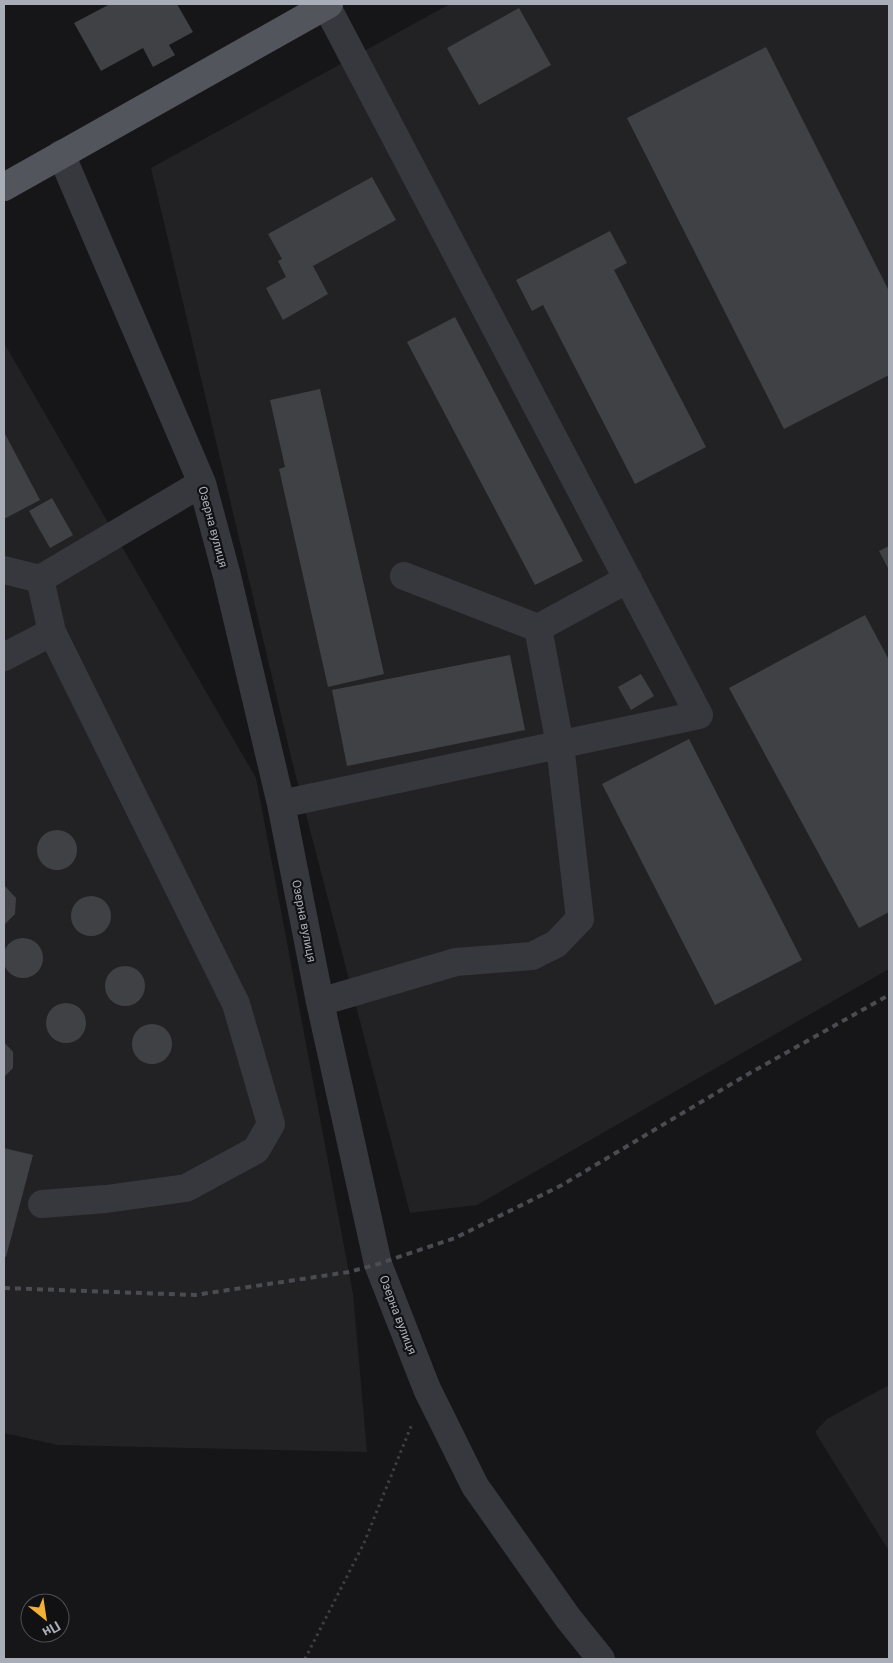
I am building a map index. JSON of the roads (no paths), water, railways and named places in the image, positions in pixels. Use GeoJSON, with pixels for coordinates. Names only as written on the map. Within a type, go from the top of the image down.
{"type":"FeatureCollection","features":[{"type":"Feature","properties":{"kind":"main road"},"geometry":{"type":"LineString","coordinates":[[4,187],[327,5]]}},
{"type":"Feature","properties":{"kind":"street"},"geometry":{"type":"LineString","coordinates":[[281,804],[699,716],[327,5]]}},
{"type":"Feature","properties":{"kind":"street","name":"Озерна вулиця"},"geometry":{"type":"LineString","coordinates":[[61,154],[202,483],[227,576],[281,804],[320,1002],[378,1264],[427,1389],[475,1486],[568,1618],[601,1659]]}},
{"type":"Feature","properties":{"kind":"street"},"geometry":{"type":"LineString","coordinates":[[4,570],[40,579],[202,483]]}},
{"type":"Feature","properties":{"kind":"street"},"geometry":{"type":"LineString","coordinates":[[404,576],[538,628],[628,579]]}},
{"type":"Feature","properties":{"kind":"street"},"geometry":{"type":"LineString","coordinates":[[40,579],[52,632],[236,1004],[271,1124],[256,1150],[186,1188],[106,1199],[42,1204]]}},
{"type":"Feature","properties":{"kind":"street"},"geometry":{"type":"LineString","coordinates":[[320,1002],[456,962],[532,956],[556,944],[580,919],[560,745],[538,628]]}},
{"type":"Feature","properties":{"kind":"street"},"geometry":{"type":"LineString","coordinates":[[4,657],[52,632]]}},
{"type":"Feature","properties":{"kind":"railway"},"geometry":{"type":"LineString","coordinates":[[4,1288],[195,1295],[349,1272],[378,1264],[455,1238],[562,1185],[743,1077],[889,995]]}}]}
